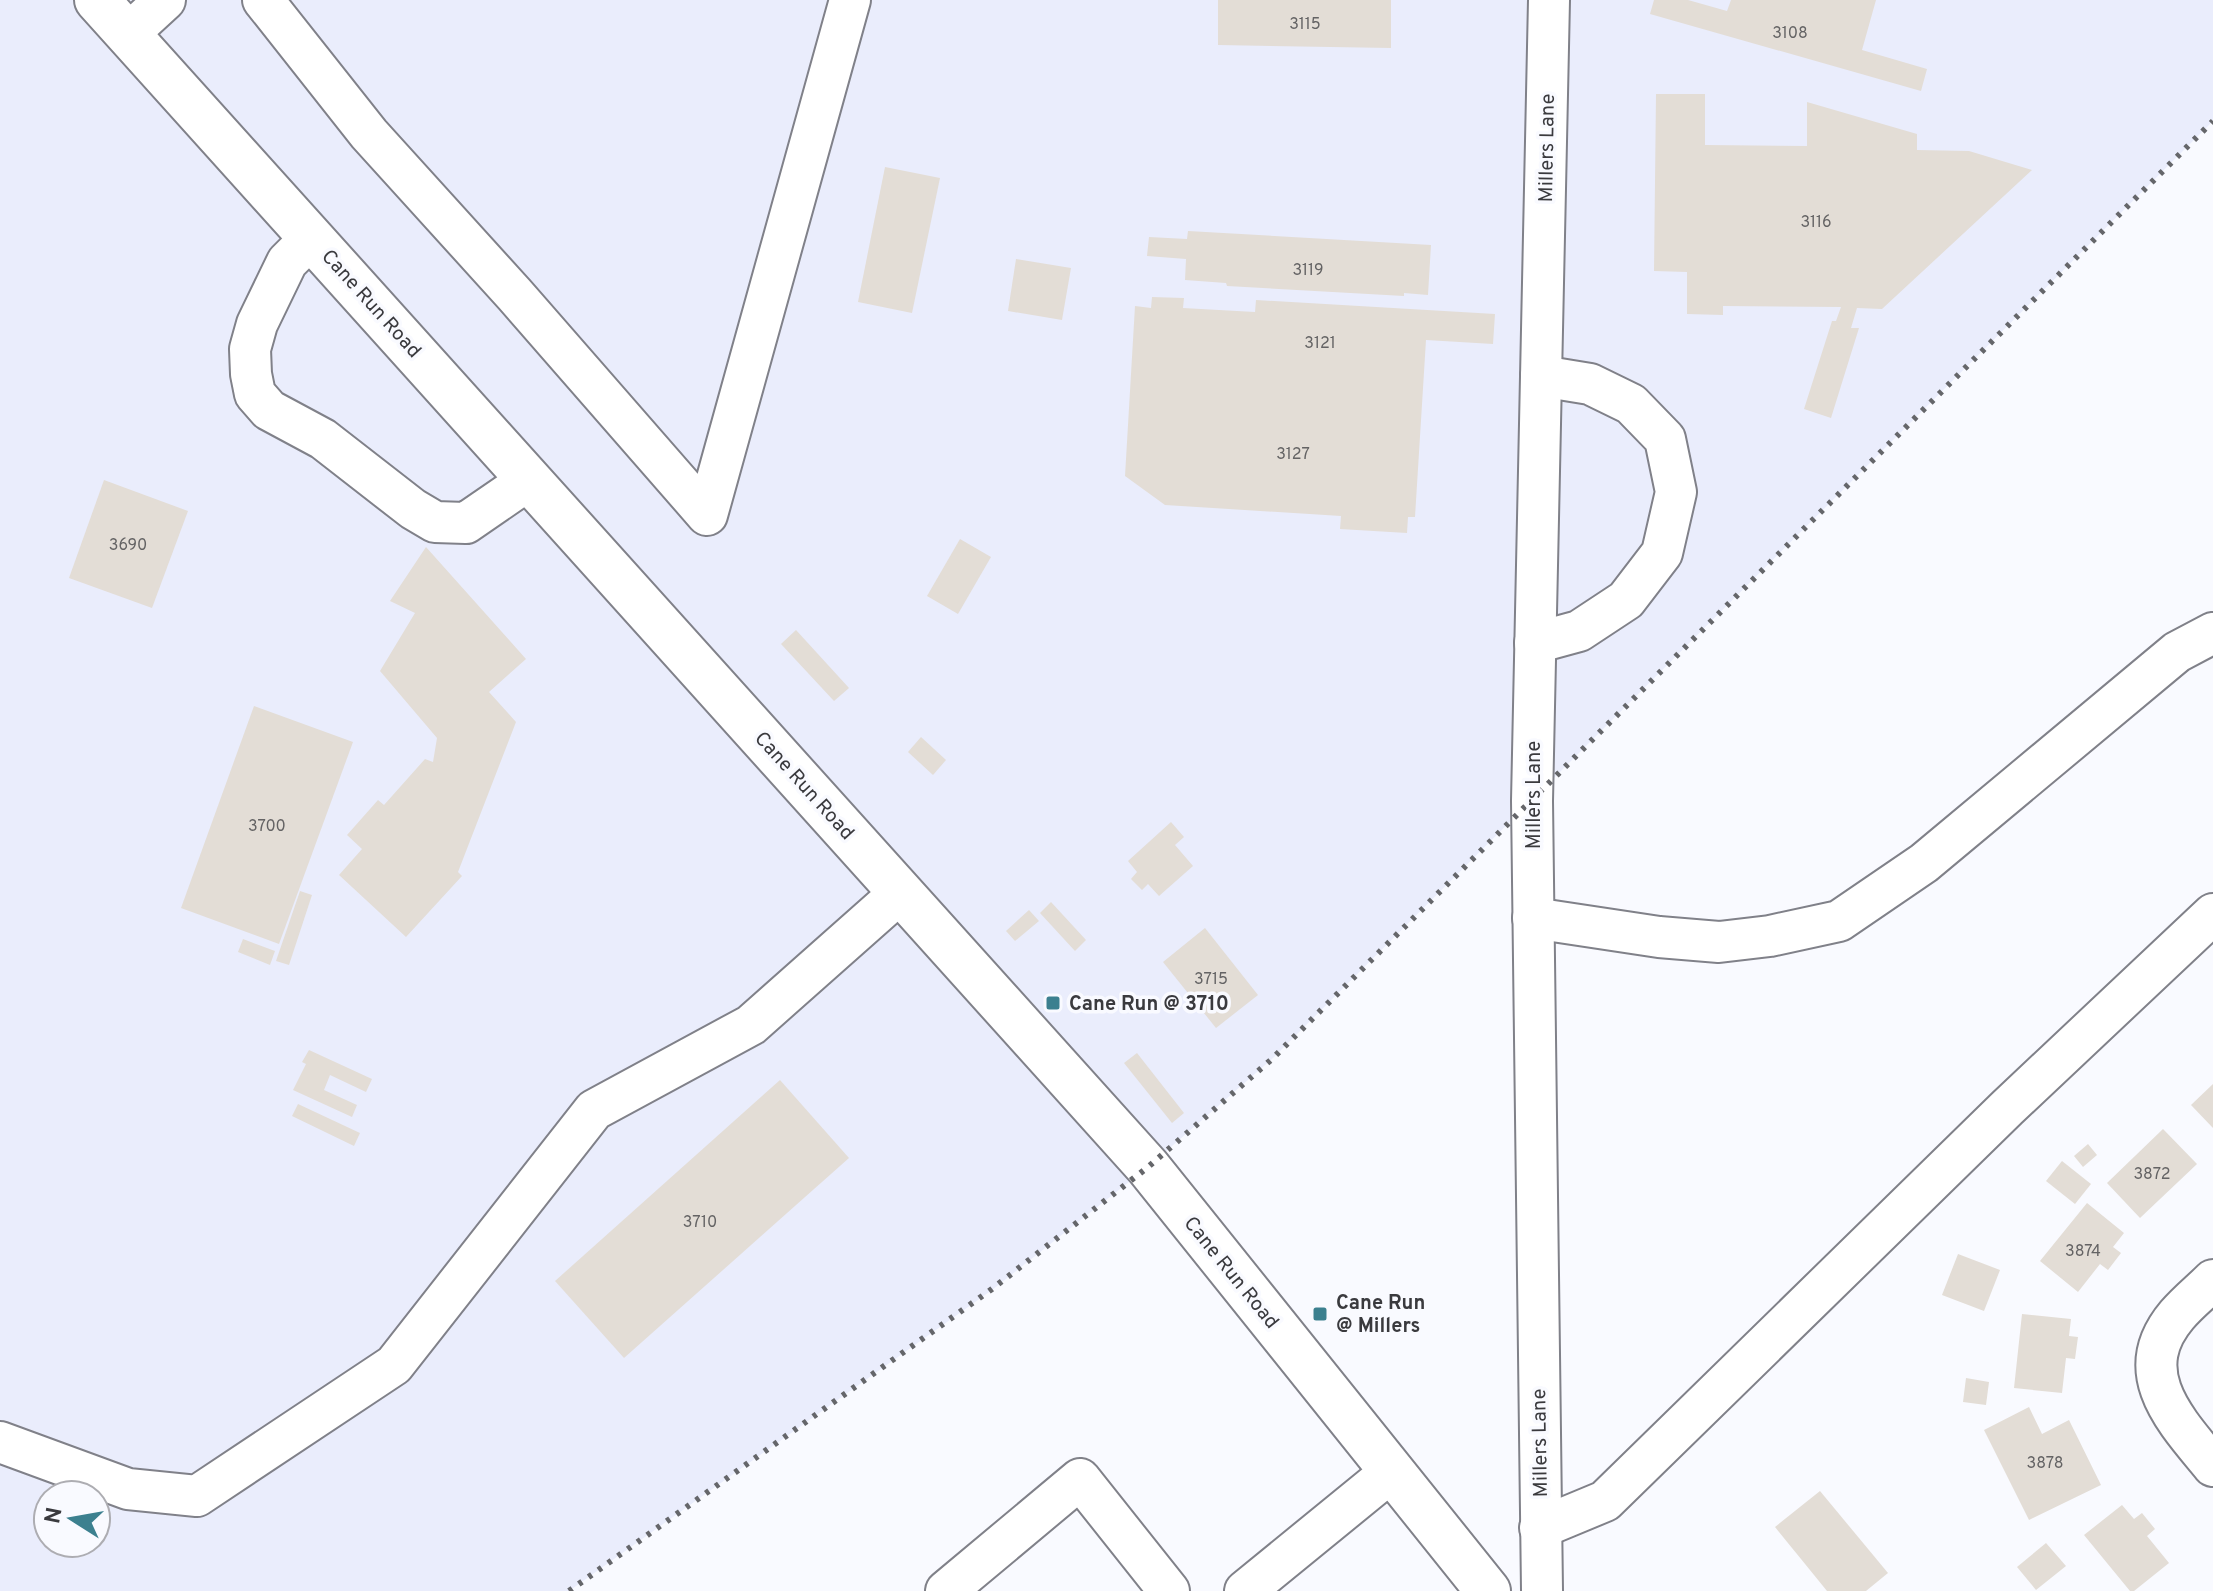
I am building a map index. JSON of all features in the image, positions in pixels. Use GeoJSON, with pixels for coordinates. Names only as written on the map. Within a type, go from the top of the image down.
{"type":"FeatureCollection","features":[{"type":"Feature","properties":{"kind":"main road","name":"Cane Run Road"},"geometry":{"type":"LineString","coordinates":[[97,0],[1148,1167],[1488,1591]]}},
{"type":"Feature","properties":{"kind":"street"},"geometry":{"type":"LineString","coordinates":[[128,34],[165,0]]}},
{"type":"Feature","properties":{"kind":"street"},"geometry":{"type":"LineString","coordinates":[[263,0],[369,134],[707,515],[850,0]]}},
{"type":"Feature","properties":{"kind":"street","name":"Millers Lane"},"geometry":{"type":"LineString","coordinates":[[1542,1591],[1532,801],[1549,0]]}},
{"type":"Feature","properties":{"kind":"street"},"geometry":{"type":"LineString","coordinates":[[312,237],[287,262],[257,324],[250,349],[255,394],[269,410],[323,439],[413,509],[435,522],[466,523],[530,479]]}},
{"type":"Feature","properties":{"kind":"street"},"geometry":{"type":"LineString","coordinates":[[1535,643],[1579,631],[1626,600],[1662,553],[1676,492],[1665,439],[1631,404],[1590,384],[1541,376]]}},
{"type":"Feature","properties":{"kind":"street"},"geometry":{"type":"LineString","coordinates":[[1533,918],[1659,937],[1719,942],[1770,936],[1839,921],[1924,863],[2177,652],[2213,633]]}},
{"type":"Feature","properties":{"kind":"street"},"geometry":{"type":"LineString","coordinates":[[0,1442],[128,1489],[197,1496],[394,1365],[594,1110],[751,1025],[901,892]]}},
{"type":"Feature","properties":{"kind":"street"},"geometry":{"type":"LineString","coordinates":[[1540,1528],[1605,1501],[2007,1108],[2213,914]]}},
{"type":"Feature","properties":{"kind":"street"},"geometry":{"type":"LineString","coordinates":[[2213,1280],[2175,1316],[2161,1342],[2157,1373],[2160,1393],[2169,1413],[2213,1466]]}},
{"type":"Feature","properties":{"kind":"street"},"geometry":{"type":"LineString","coordinates":[[1245,1591],[1392,1471]]}},
{"type":"Feature","properties":{"kind":"street"},"geometry":{"type":"LineString","coordinates":[[946,1591],[1080,1479],[1169,1591]]}},
{"type":"Feature","properties":{"kind":"shaded area"},"geometry":{"type":"Polygon","coordinates":[[[0,0],[2213,0],[2213,121],[1272,1059],[1148,1167],[992,1290],[569,1591],[0,1591],[0,0]]]}},
{"type":"Feature","properties":{"kind":"building"},"geometry":{"type":"Polygon","coordinates":[[[1218,0],[1391,0],[1391,48],[1218,45],[1218,0]]]}},
{"type":"Feature","properties":{"kind":"building"},"geometry":{"type":"Polygon","coordinates":[[[1654,0],[1688,0],[1727,11],[1731,0],[1876,0],[1862,50],[1927,69],[1921,91],[1650,14],[1654,0]]]}},
{"type":"Feature","properties":{"kind":"building"},"geometry":{"type":"Polygon","coordinates":[[[1656,94],[1705,94],[1705,145],[1807,146],[1807,102],[1917,134],[1917,150],[1969,151],[2032,170],[1882,309],[1857,308],[1851,328],[1859,328],[1831,418],[1804,409],[1832,321],[1836,321],[1841,307],[1723,306],[1723,315],[1687,314],[1687,272],[1654,271],[1656,94]]]}},
{"type":"Feature","properties":{"kind":"building"},"geometry":{"type":"Polygon","coordinates":[[[885,167],[940,178],[912,313],[858,302],[885,167]]]}},
{"type":"Feature","properties":{"kind":"building"},"geometry":{"type":"Polygon","coordinates":[[[1188,231],[1431,245],[1428,295],[1227,286],[1226,283],[1185,280],[1186,259],[1147,256],[1149,237],[1187,239],[1188,231]]]}},
{"type":"Feature","properties":{"kind":"building"},"geometry":{"type":"Polygon","coordinates":[[[1016,259],[1071,268],[1062,320],[1008,311],[1016,259]]]}},
{"type":"Feature","properties":{"kind":"building"},"geometry":{"type":"Polygon","coordinates":[[[1152,297],[1184,298],[1183,308],[1255,312],[1256,300],[1495,314],[1493,344],[1426,340],[1415,517],[1408,517],[1407,533],[1340,529],[1341,516],[1165,505],[1125,476],[1135,306],[1151,308],[1152,297]]]}},
{"type":"Feature","properties":{"kind":"building"},"geometry":{"type":"Polygon","coordinates":[[[104,480],[188,511],[152,608],[69,578],[104,480]]]}},
{"type":"Feature","properties":{"kind":"building"},"geometry":{"type":"Polygon","coordinates":[[[960,539],[991,557],[958,614],[927,596],[960,539]]]}},
{"type":"Feature","properties":{"kind":"building"},"geometry":{"type":"Polygon","coordinates":[[[426,547],[526,659],[489,692],[516,722],[458,872],[462,876],[406,937],[339,875],[362,849],[347,835],[378,800],[384,805],[425,759],[433,762],[437,738],[380,671],[415,613],[390,601],[426,547]]]}},
{"type":"Feature","properties":{"kind":"building"},"geometry":{"type":"Polygon","coordinates":[[[796,630],[849,688],[834,701],[781,644],[796,630]]]}},
{"type":"Feature","properties":{"kind":"building"},"geometry":{"type":"Polygon","coordinates":[[[254,706],[353,742],[279,944],[181,908],[254,706]]]}},
{"type":"Feature","properties":{"kind":"building"},"geometry":{"type":"Polygon","coordinates":[[[921,737],[946,760],[933,775],[908,752],[921,737]]]}},
{"type":"Feature","properties":{"kind":"building"},"geometry":{"type":"Polygon","coordinates":[[[1171,822],[1184,837],[1175,845],[1193,866],[1159,896],[1148,884],[1142,890],[1131,879],[1137,872],[1128,861],[1171,822]]]}},
{"type":"Feature","properties":{"kind":"building"},"geometry":{"type":"Polygon","coordinates":[[[300,891],[312,895],[289,965],[276,961],[300,891]]]}},
{"type":"Feature","properties":{"kind":"building"},"geometry":{"type":"Polygon","coordinates":[[[1051,902],[1086,940],[1075,951],[1040,913],[1051,902]]]}},
{"type":"Feature","properties":{"kind":"building"},"geometry":{"type":"Polygon","coordinates":[[[1029,910],[1039,921],[1015,941],[1006,931],[1029,910]]]}},
{"type":"Feature","properties":{"kind":"building"},"geometry":{"type":"Polygon","coordinates":[[[1205,928],[1258,995],[1216,1028],[1163,962],[1205,928]]]}},
{"type":"Feature","properties":{"kind":"building"},"geometry":{"type":"Polygon","coordinates":[[[243,939],[275,951],[270,965],[238,952],[243,939]]]}},
{"type":"Feature","properties":{"kind":"building"},"geometry":{"type":"Polygon","coordinates":[[[309,1050],[372,1079],[366,1092],[330,1075],[324,1090],[357,1105],[352,1117],[293,1090],[306,1064],[302,1062],[309,1050]]]}},
{"type":"Feature","properties":{"kind":"building"},"geometry":{"type":"Polygon","coordinates":[[[1137,1053],[1184,1113],[1172,1123],[1124,1063],[1137,1053]]]}},
{"type":"Feature","properties":{"kind":"building"},"geometry":{"type":"Polygon","coordinates":[[[780,1080],[849,1158],[624,1358],[555,1281],[780,1080]]]}},
{"type":"Feature","properties":{"kind":"building"},"geometry":{"type":"Polygon","coordinates":[[[2213,1084],[2213,1128],[2191,1105],[2213,1084]]]}},
{"type":"Feature","properties":{"kind":"building"},"geometry":{"type":"Polygon","coordinates":[[[298,1104],[360,1133],[354,1146],[292,1116],[298,1104]]]}},
{"type":"Feature","properties":{"kind":"building"},"geometry":{"type":"Polygon","coordinates":[[[2163,1129],[2197,1164],[2140,1218],[2107,1183],[2163,1129]]]}},
{"type":"Feature","properties":{"kind":"building"},"geometry":{"type":"Polygon","coordinates":[[[2088,1144],[2097,1155],[2083,1167],[2074,1156],[2088,1144]]]}},
{"type":"Feature","properties":{"kind":"building"},"geometry":{"type":"Polygon","coordinates":[[[2062,1161],[2091,1184],[2075,1204],[2046,1181],[2062,1161]]]}},
{"type":"Feature","properties":{"kind":"building"},"geometry":{"type":"Polygon","coordinates":[[[2087,1203],[2124,1233],[2113,1247],[2121,1253],[2108,1270],[2100,1264],[2078,1292],[2040,1261],[2087,1203]]]}},
{"type":"Feature","properties":{"kind":"building"},"geometry":{"type":"Polygon","coordinates":[[[1958,1254],[2000,1270],[1984,1311],[1942,1295],[1958,1254]]]}},
{"type":"Feature","properties":{"kind":"building"},"geometry":{"type":"Polygon","coordinates":[[[2022,1314],[2071,1319],[2069,1336],[2078,1337],[2075,1359],[2066,1358],[2062,1393],[2014,1388],[2022,1314]]]}},
{"type":"Feature","properties":{"kind":"building"},"geometry":{"type":"Polygon","coordinates":[[[1966,1378],[1989,1382],[1986,1405],[1963,1402],[1966,1378]]]}},
{"type":"Feature","properties":{"kind":"building"},"geometry":{"type":"Polygon","coordinates":[[[2029,1407],[2042,1434],[2069,1420],[2101,1485],[2029,1520],[1984,1430],[2029,1407]]]}},
{"type":"Feature","properties":{"kind":"building"},"geometry":{"type":"Polygon","coordinates":[[[1820,1491],[1888,1573],[1866,1591],[1827,1591],[1775,1527],[1820,1491]]]}},
{"type":"Feature","properties":{"kind":"building"},"geometry":{"type":"Polygon","coordinates":[[[2122,1505],[2134,1519],[2142,1513],[2155,1529],[2147,1536],[2169,1563],[2134,1591],[2130,1591],[2084,1535],[2122,1505]]]}},
{"type":"Feature","properties":{"kind":"building"},"geometry":{"type":"Polygon","coordinates":[[[2046,1543],[2066,1566],[2036,1590],[2017,1567],[2046,1543]]]}},
{"type":"Feature","properties":{"kind":"railway"},"geometry":{"type":"LineString","coordinates":[[569,1591],[992,1289],[1148,1167],[1272,1059],[2213,121]]}},
{"type":"Feature","properties":{"kind":"place","name":"Cane Run @ 3710"},"geometry":{"type":"Point","coordinates":[1053,1003]}},
{"type":"Feature","properties":{"kind":"place","name":"Cane Run @ Millers"},"geometry":{"type":"Point","coordinates":[1320,1314]}}]}
